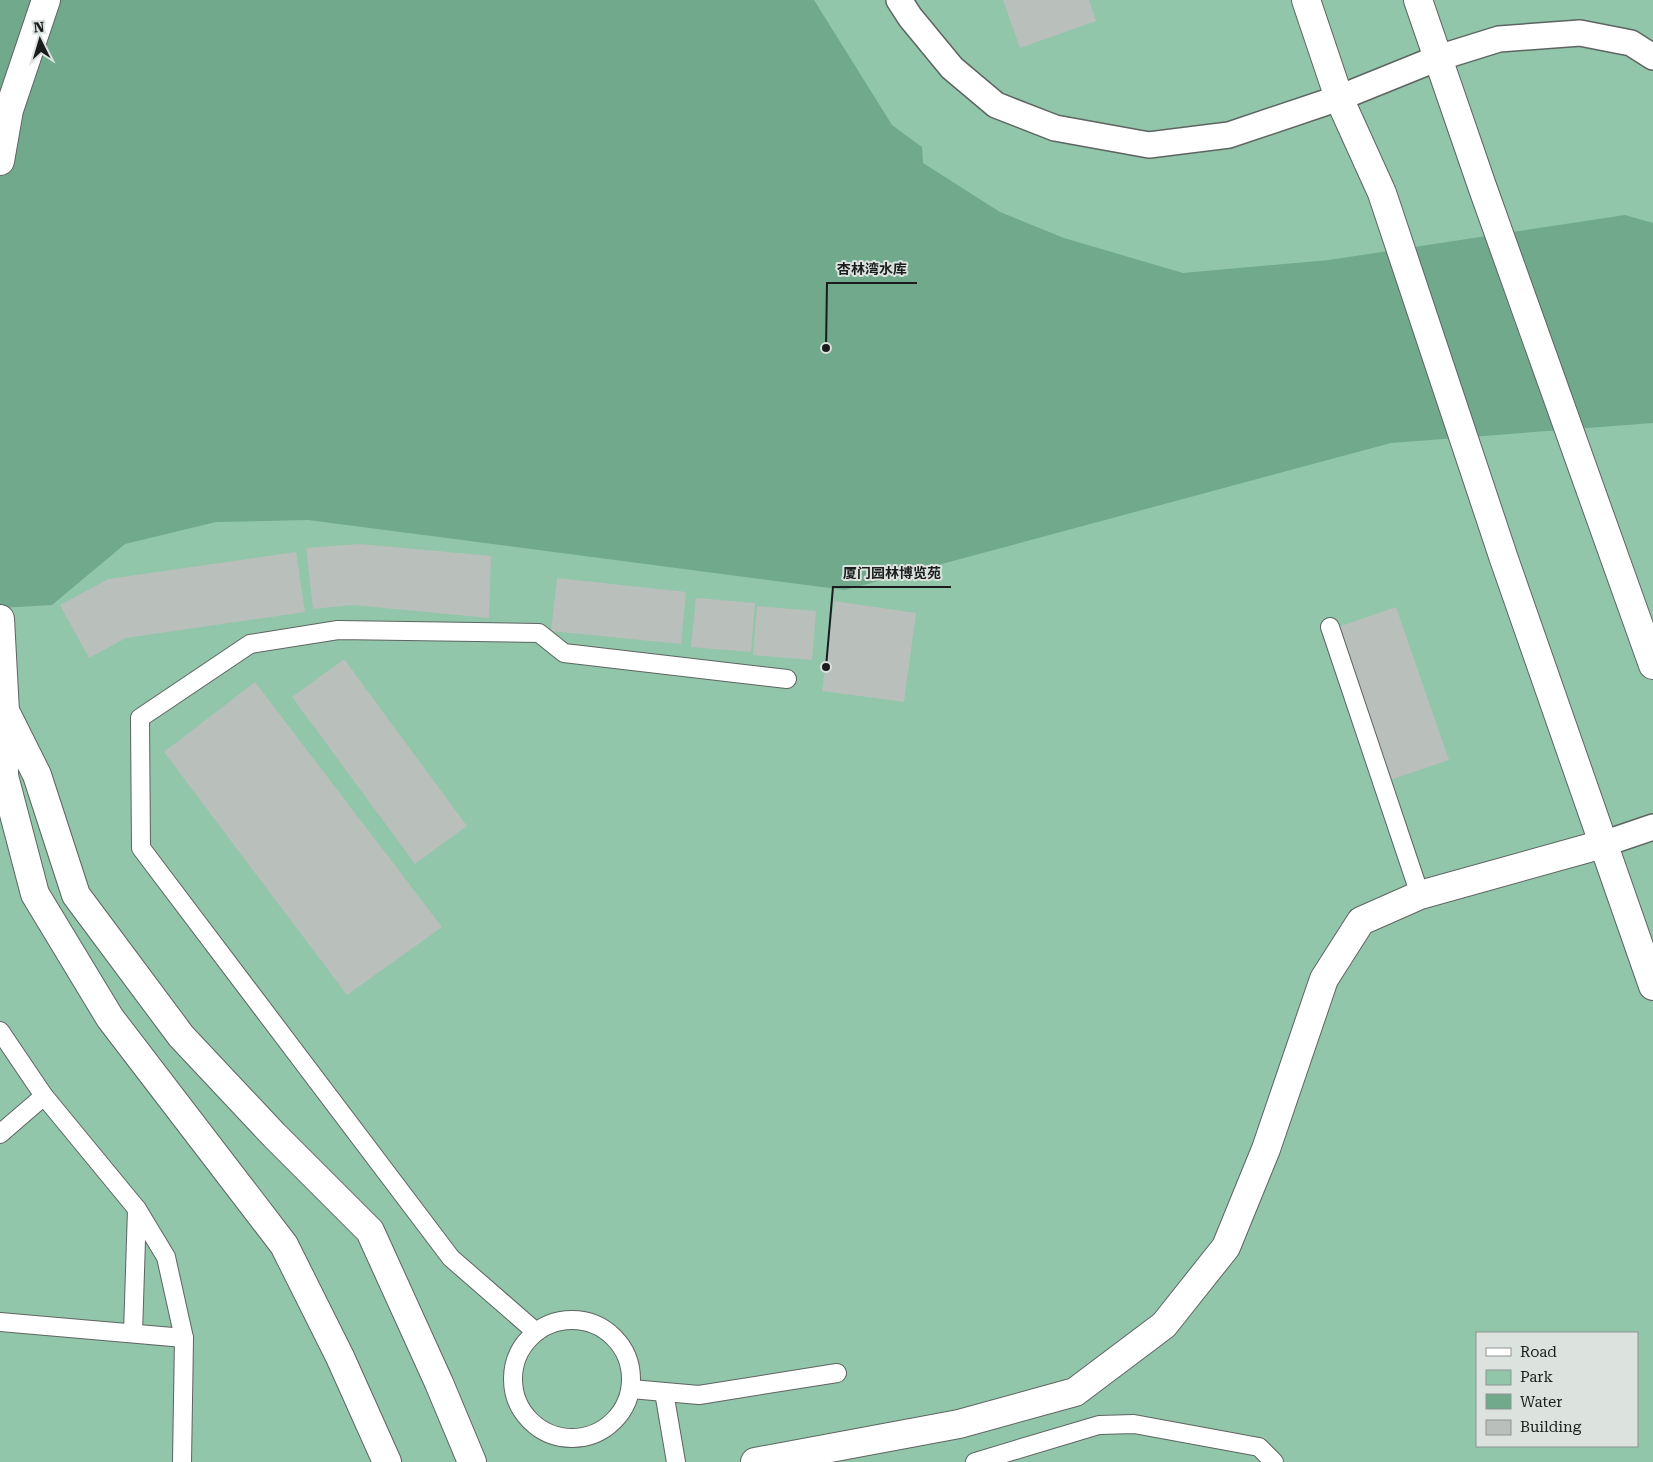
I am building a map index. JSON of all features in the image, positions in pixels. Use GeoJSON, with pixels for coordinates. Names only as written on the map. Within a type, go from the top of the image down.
{"type":"FeatureCollection","features":[{"type":"Feature","properties":{"kind":"street"},"geometry":{"type":"LineString","coordinates":[[0,161],[9,110],[46,0]]}},
{"type":"Feature","properties":{"kind":"street"},"geometry":{"type":"LineString","coordinates":[[899,0],[910,17],[952,68],[996,105],[1055,128],[1149,145],[1229,136],[1339,98],[1438,58],[1499,39],[1580,33],[1631,43],[1653,57]]}},
{"type":"Feature","properties":{"kind":"street"},"geometry":{"type":"LineString","coordinates":[[1306,0],[1339,98],[1382,193],[1504,559],[1653,986]]}},
{"type":"Feature","properties":{"kind":"street"},"geometry":{"type":"LineString","coordinates":[[1418,0],[1482,186],[1653,665]]}},
{"type":"Feature","properties":{"kind":"street"},"geometry":{"type":"LineString","coordinates":[[0,619],[4,776],[35,894],[110,1018],[284,1245],[340,1357],[387,1462]]}},
{"type":"Feature","properties":{"kind":"street"},"geometry":{"type":"LineString","coordinates":[[3,714],[37,774],[76,895],[181,1036],[274,1135],[370,1231],[439,1383],[472,1462]]}},
{"type":"Feature","properties":{"kind":"street"},"geometry":{"type":"LineString","coordinates":[[755,1462],[959,1424],[1075,1392],[1164,1325],[1226,1247],[1266,1149],[1324,980],[1362,921],[1420,895],[1603,844],[1653,827]]}},
{"type":"Feature","properties":{"kind":"lane"},"geometry":{"type":"LineString","coordinates":[[1330,627],[1420,895]]}},
{"type":"Feature","properties":{"kind":"lane"},"geometry":{"type":"LineString","coordinates":[[536,1332],[451,1258],[141,848],[140,718],[250,644],[338,630],[539,632],[564,653],[787,679]]}},
{"type":"Feature","properties":{"kind":"lane"},"geometry":{"type":"LineString","coordinates":[[0,1031],[44,1096],[137,1209],[166,1257],[184,1338],[182,1462]]}},
{"type":"Feature","properties":{"kind":"lane"},"geometry":{"type":"LineString","coordinates":[[0,1134],[44,1096]]}},
{"type":"Feature","properties":{"kind":"lane"},"geometry":{"type":"LineString","coordinates":[[133,1333],[137,1209]]}},
{"type":"Feature","properties":{"kind":"lane"},"geometry":{"type":"LineString","coordinates":[[574,1320],[594,1324],[611,1334],[624,1350],[631,1369],[631,1389],[625,1407],[613,1422],[598,1432],[579,1437],[560,1436],[543,1430],[528,1418],[518,1402],[514,1383],[515,1365],[522,1348],[536,1332],[554,1323],[574,1320]]}},
{"type":"Feature","properties":{"kind":"lane"},"geometry":{"type":"LineString","coordinates":[[0,1322],[184,1338]]}},
{"type":"Feature","properties":{"kind":"lane"},"geometry":{"type":"LineString","coordinates":[[631,1389],[699,1395],[837,1373]]}},
{"type":"Feature","properties":{"kind":"lane"},"geometry":{"type":"LineString","coordinates":[[664,1392],[676,1462]]}},
{"type":"Feature","properties":{"kind":"lane"},"geometry":{"type":"LineString","coordinates":[[975,1462],[1099,1425],[1134,1424],[1259,1447],[1274,1462]]}},
{"type":"Feature","properties":{"kind":"green space"},"geometry":{"type":"Polygon","coordinates":[[[0,0],[1653,0],[1653,1462],[0,1462],[0,0]]]}},
{"type":"Feature","properties":{"kind":"water"},"geometry":{"type":"Polygon","coordinates":[[[0,0],[814,0],[892,125],[922,147],[923,163],[1000,212],[1064,238],[1183,273],[1329,260],[1625,215],[1653,223],[1653,423],[1391,443],[845,590],[308,520],[216,522],[125,544],[52,605],[0,608],[0,0]]]}},
{"type":"Feature","properties":{"kind":"building"},"geometry":{"type":"Polygon","coordinates":[[[1003,0],[1089,0],[1096,21],[1020,48],[1003,0]]]}},
{"type":"Feature","properties":{"kind":"building"},"geometry":{"type":"Polygon","coordinates":[[[360,544],[491,556],[489,618],[353,605],[313,609],[306,548],[360,544]]]}},
{"type":"Feature","properties":{"kind":"building"},"geometry":{"type":"Polygon","coordinates":[[[296,552],[305,612],[126,638],[89,658],[60,605],[108,579],[296,552]]]}},
{"type":"Feature","properties":{"kind":"building"},"geometry":{"type":"Polygon","coordinates":[[[557,578],[686,592],[681,644],[551,631],[557,578]]]}},
{"type":"Feature","properties":{"kind":"building"},"geometry":{"type":"Polygon","coordinates":[[[696,598],[755,603],[751,652],[691,647],[696,598]]]}},
{"type":"Feature","properties":{"kind":"building"},"geometry":{"type":"Polygon","coordinates":[[[834,601],[916,613],[904,702],[822,691],[834,601]]]}},
{"type":"Feature","properties":{"kind":"building"},"geometry":{"type":"Polygon","coordinates":[[[757,606],[816,611],[812,660],[753,655],[757,606]]]}},
{"type":"Feature","properties":{"kind":"building"},"geometry":{"type":"Polygon","coordinates":[[[1396,607],[1449,760],[1390,780],[1338,627],[1396,607]]]}},
{"type":"Feature","properties":{"kind":"building"},"geometry":{"type":"Polygon","coordinates":[[[344,659],[467,826],[415,864],[292,697],[344,659]]]}},
{"type":"Feature","properties":{"kind":"building"},"geometry":{"type":"Polygon","coordinates":[[[255,682],[442,927],[347,995],[164,752],[255,682]]]}},
{"type":"Feature","properties":{"kind":"place","name":"杏林湾水库"},"geometry":{"type":"Point","coordinates":[826,348]}},
{"type":"Feature","properties":{"kind":"place","name":"厦门园林博览苑"},"geometry":{"type":"Point","coordinates":[826,667]}}]}
